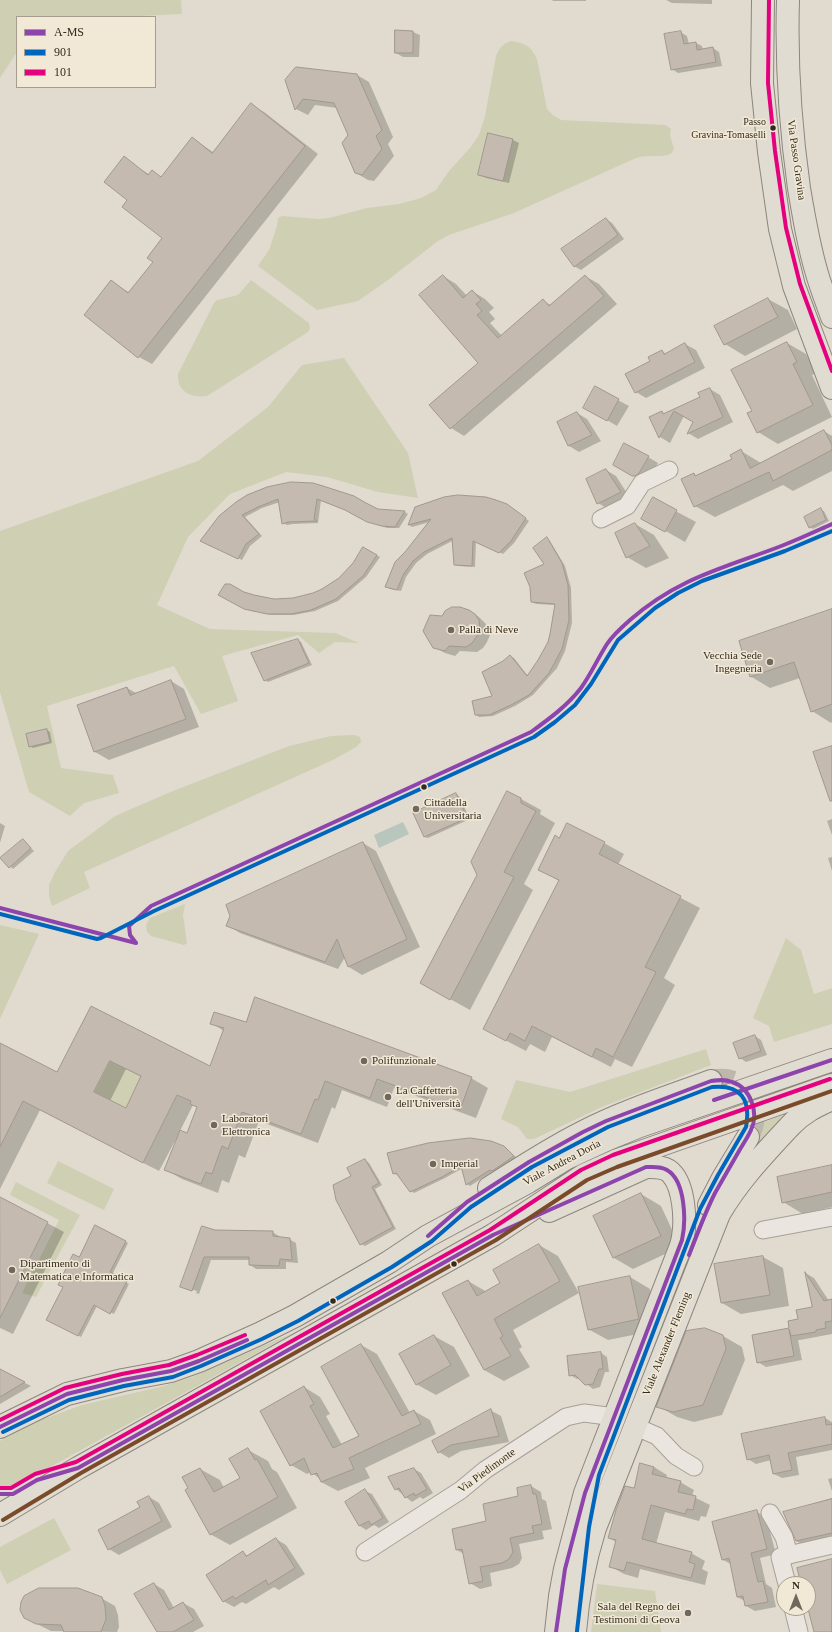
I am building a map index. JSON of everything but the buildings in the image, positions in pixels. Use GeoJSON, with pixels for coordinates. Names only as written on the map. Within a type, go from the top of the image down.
{"type":"FeatureCollection","features":[{"type":"Feature","properties":{"kind":"main road"},"geometry":{"type":"LineString","coordinates":[[763,0],[762,83],[769,152],[780,229],[794,286],[832,388]]}},
{"type":"Feature","properties":{"kind":"main road","name":"Via Passo Gravina"},"geometry":{"type":"LineString","coordinates":[[788,0],[786,43],[788,101],[794,151],[810,251],[832,317]]}},
{"type":"Feature","properties":{"kind":"main road","name":"Viale Andrea Doria"},"geometry":{"type":"LineString","coordinates":[[0,1427],[67,1394],[123,1380],[171,1371],[226,1349],[295,1316],[389,1262],[428,1236],[528,1182],[567,1158],[640,1126],[832,1060]]}},
{"type":"Feature","properties":{"kind":"main road"},"geometry":{"type":"LineString","coordinates":[[428,1236],[467,1202],[529,1162],[583,1132],[606,1121],[711,1081]]}},
{"type":"Feature","properties":{"kind":"main road","name":"Viale Andrea Doria"},"geometry":{"type":"LineString","coordinates":[[0,1515],[78,1468],[493,1235],[584,1176],[615,1161],[832,1085]]}},
{"type":"Feature","properties":{"kind":"main road","name":"Viale Alexander Fleming"},"geometry":{"type":"LineString","coordinates":[[556,1632],[565,1569],[585,1493],[625,1422],[719,1214],[730,1194],[757,1161],[798,1118],[815,1106],[832,1099]]}},
{"type":"Feature","properties":{"kind":"main road"},"geometry":{"type":"LineString","coordinates":[[595,1528],[604,1477],[706,1211],[722,1178],[748,1137]]}},
{"type":"Feature","properties":{"kind":"main road","name":"Viale Alexander Fleming"},"geometry":{"type":"LineString","coordinates":[[493,1235],[646,1168],[663,1168],[672,1172],[677,1181],[682,1197],[684,1219],[683,1238],[625,1422],[586,1555],[579,1587],[575,1632]]}},
{"type":"Feature","properties":{"kind":"main road"},"geometry":{"type":"LineString","coordinates":[[0,1494],[13,1494],[37,1480],[78,1468]]}},
{"type":"Feature","properties":{"kind":"street"},"geometry":{"type":"LineString","coordinates":[[601,519],[627,506],[642,483],[669,470]]}},
{"type":"Feature","properties":{"kind":"street"},"geometry":{"type":"LineString","coordinates":[[763,1230],[832,1217]]}},
{"type":"Feature","properties":{"kind":"street","name":"Via Piedimonte"},"geometry":{"type":"LineString","coordinates":[[366,1552],[461,1490],[485,1470],[566,1417],[584,1413],[625,1422],[657,1436],[676,1456],[694,1466]]}},
{"type":"Feature","properties":{"kind":"street"},"geometry":{"type":"LineString","coordinates":[[770,1513],[784,1537],[786,1576]]}},
{"type":"Feature","properties":{"kind":"street"},"geometry":{"type":"LineString","coordinates":[[784,1556],[832,1545]]}},
{"type":"Feature","properties":{"kind":"street"},"geometry":{"type":"LineString","coordinates":[[795,1616],[800,1632]]}},
{"type":"Feature","properties":{"kind":"green space"},"geometry":{"type":"Polygon","coordinates":[[[0,0],[181,0],[182,14],[140,16],[16,16],[16,54],[0,78],[0,0]]]}},
{"type":"Feature","properties":{"kind":"green space"},"geometry":{"type":"Polygon","coordinates":[[[511,41],[527,46],[535,55],[547,109],[553,115],[561,120],[666,125],[671,129],[670,135],[674,149],[671,154],[636,158],[514,213],[449,235],[438,241],[358,301],[317,310],[258,266],[269,250],[277,226],[278,218],[282,216],[319,219],[329,218],[367,208],[399,204],[421,198],[436,190],[449,171],[470,148],[479,135],[485,116],[496,56],[502,46],[511,41]]]}},
{"type":"Feature","properties":{"kind":"green space"},"geometry":{"type":"Polygon","coordinates":[[[251,280],[309,323],[310,328],[308,332],[207,396],[191,395],[180,385],[178,374],[214,303],[217,300],[238,295],[251,280]]]}},
{"type":"Feature","properties":{"kind":"green space"},"geometry":{"type":"Polygon","coordinates":[[[344,358],[408,453],[418,498],[378,492],[327,477],[286,472],[230,494],[188,537],[157,605],[210,629],[335,633],[359,643],[335,642],[319,653],[298,635],[222,656],[238,701],[201,714],[174,666],[47,706],[61,768],[113,775],[119,793],[84,803],[70,816],[29,792],[0,692],[0,531],[198,461],[268,407],[302,365],[344,358]]]}},
{"type":"Feature","properties":{"kind":"green space"},"geometry":{"type":"Polygon","coordinates":[[[354,735],[360,737],[361,742],[356,747],[335,759],[84,872],[90,888],[52,906],[49,896],[49,885],[68,851],[115,816],[168,793],[289,746],[331,736],[354,735]]]}},
{"type":"Feature","properties":{"kind":"green space"},"geometry":{"type":"Polygon","coordinates":[[[185,904],[183,915],[187,943],[184,945],[151,936],[147,932],[146,925],[150,918],[185,904]]]}},
{"type":"Feature","properties":{"kind":"green space"},"geometry":{"type":"Polygon","coordinates":[[[0,925],[39,934],[0,1019],[0,925]]]}},
{"type":"Feature","properties":{"kind":"green space"},"geometry":{"type":"Polygon","coordinates":[[[786,938],[801,950],[814,994],[832,988],[832,1024],[774,1042],[769,1026],[753,1018],[786,938]]]}},
{"type":"Feature","properties":{"kind":"green space"},"geometry":{"type":"Polygon","coordinates":[[[706,1049],[711,1065],[602,1107],[534,1139],[527,1139],[518,1127],[501,1119],[516,1080],[570,1092],[706,1049]]]}},
{"type":"Feature","properties":{"kind":"green space"},"geometry":{"type":"Polygon","coordinates":[[[110,1061],[141,1076],[126,1108],[94,1092],[110,1061]]]}},
{"type":"Feature","properties":{"kind":"green space"},"geometry":{"type":"Polygon","coordinates":[[[795,1111],[728,1183],[760,1133],[764,1122],[795,1111]]]}},
{"type":"Feature","properties":{"kind":"green space"},"geometry":{"type":"Polygon","coordinates":[[[58,1161],[114,1189],[104,1210],[47,1183],[58,1161]]]}},
{"type":"Feature","properties":{"kind":"green space"},"geometry":{"type":"Polygon","coordinates":[[[16,1182],[80,1215],[36,1297],[22,1293],[59,1220],[10,1195],[16,1182]]]}},
{"type":"Feature","properties":{"kind":"green space"},"geometry":{"type":"Polygon","coordinates":[[[295,1332],[23,1482],[11,1487],[0,1486],[0,1441],[3,1439],[41,1420],[82,1405],[164,1386],[192,1377],[295,1332]]]}},
{"type":"Feature","properties":{"kind":"green space"},"geometry":{"type":"Polygon","coordinates":[[[54,1518],[71,1550],[7,1584],[0,1570],[0,1547],[54,1518]]]}},
{"type":"Feature","properties":{"kind":"green space"},"geometry":{"type":"Polygon","coordinates":[[[597,1584],[655,1591],[661,1632],[591,1632],[597,1584]]]}},
{"type":"Feature","properties":{"kind":"shaded area"},"geometry":{"type":"Polygon","coordinates":[[[403,822],[409,834],[379,848],[374,835],[403,822]]]}},
{"type":"Feature","properties":{"kind":"tunnel"},"geometry":{"type":"LineString","coordinates":[[711,1081],[724,1080],[734,1082],[743,1087],[749,1095],[753,1104],[754,1114],[748,1137]]}},
{"type":"Feature","properties":{"kind":"transit line","name":"101"},"geometry":{"type":"LineString","coordinates":[[769,0],[768,83],[775,151],[786,228],[800,284],[832,371]]}},
{"type":"Feature","properties":{"kind":"transit line","name":"A-MS"},"geometry":{"type":"LineString","coordinates":[[136,943],[130,935],[129,926],[151,906],[531,732],[558,712],[576,695],[585,683],[612,637],[647,606],[665,594],[700,576],[783,545],[832,524]]}},
{"type":"Feature","properties":{"kind":"transit line","name":"901"},"geometry":{"type":"LineString","coordinates":[[0,914],[97,939],[101,938],[154,911],[534,737],[575,705],[591,684],[618,640],[655,608],[678,593],[702,581],[785,551],[832,531]]}},
{"type":"Feature","properties":{"kind":"transit line","name":"A-MS"},"geometry":{"type":"LineString","coordinates":[[0,908],[136,943]]}},
{"type":"Feature","properties":{"kind":"transit line","name":"A-MS"},"geometry":{"type":"LineString","coordinates":[[714,1100],[832,1060]]}},
{"type":"Feature","properties":{"kind":"transit line","name":"101"},"geometry":{"type":"LineString","coordinates":[[0,1488],[11,1488],[35,1474],[76,1462],[490,1230],[581,1170],[613,1155],[830,1079]]}},
{"type":"Feature","properties":{"kind":"transit line","name":"A-MS"},"geometry":{"type":"LineString","coordinates":[[428,1236],[467,1202],[529,1162],[583,1132],[606,1121],[711,1081],[727,1080],[739,1085],[748,1095],[754,1109],[753,1123],[751,1130],[715,1193],[704,1216],[689,1255]]}},
{"type":"Feature","properties":{"kind":"transit line","name":"901"},"geometry":{"type":"LineString","coordinates":[[3,1432],[69,1400],[124,1386],[173,1377],[262,1339],[298,1321],[392,1267],[432,1241],[471,1207],[532,1167],[608,1127],[712,1087],[730,1088],[737,1091],[745,1102],[747,1109],[746,1127],[700,1209],[599,1475],[589,1527],[577,1631]]}},
{"type":"Feature","properties":{"kind":"transit line"},"geometry":{"type":"LineString","coordinates":[[3,1520],[81,1473],[496,1240],[587,1180],[617,1167],[832,1091]]}},
{"type":"Feature","properties":{"kind":"transit line","name":"A-MS"},"geometry":{"type":"LineString","coordinates":[[0,1494],[13,1494],[37,1480],[78,1468],[493,1235],[646,1167],[662,1168],[673,1175],[681,1192],[684,1213],[682,1240],[585,1493],[565,1569],[556,1632]]}},
{"type":"Feature","properties":{"kind":"transit line","name":"101"},"geometry":{"type":"LineString","coordinates":[[0,1420],[65,1388],[122,1374],[169,1365],[245,1335]]}},
{"type":"Feature","properties":{"kind":"transit line","name":"A-MS"},"geometry":{"type":"LineString","coordinates":[[0,1427],[67,1394],[123,1380],[171,1371],[199,1361],[247,1340]]}},
{"type":"Feature","properties":{"kind":"place","name":"Passo Gravina-Tomaselli"},"geometry":{"type":"Point","coordinates":[773,128]}},
{"type":"Feature","properties":{"kind":"place","name":"Palla di Neve"},"geometry":{"type":"Point","coordinates":[451,630]}},
{"type":"Feature","properties":{"kind":"place","name":"Vecchia Sede Ingegneria"},"geometry":{"type":"Point","coordinates":[770,662]}},
{"type":"Feature","properties":{"kind":"place","name":"Cittadella Universitaria"},"geometry":{"type":"Point","coordinates":[416,809]}},
{"type":"Feature","properties":{"kind":"place","name":"Polifunzionale"},"geometry":{"type":"Point","coordinates":[364,1061]}},
{"type":"Feature","properties":{"kind":"place","name":"La Caffetteria dell'Università"},"geometry":{"type":"Point","coordinates":[388,1097]}},
{"type":"Feature","properties":{"kind":"place","name":"Laboratori Elettronica"},"geometry":{"type":"Point","coordinates":[214,1125]}},
{"type":"Feature","properties":{"kind":"place","name":"Imperial"},"geometry":{"type":"Point","coordinates":[433,1164]}},
{"type":"Feature","properties":{"kind":"place","name":"Dipartimento di Matematica e Informatica"},"geometry":{"type":"Point","coordinates":[12,1270]}},
{"type":"Feature","properties":{"kind":"place","name":"Sala del Regno dei Testimoni di Geova"},"geometry":{"type":"Point","coordinates":[688,1613]}}]}
